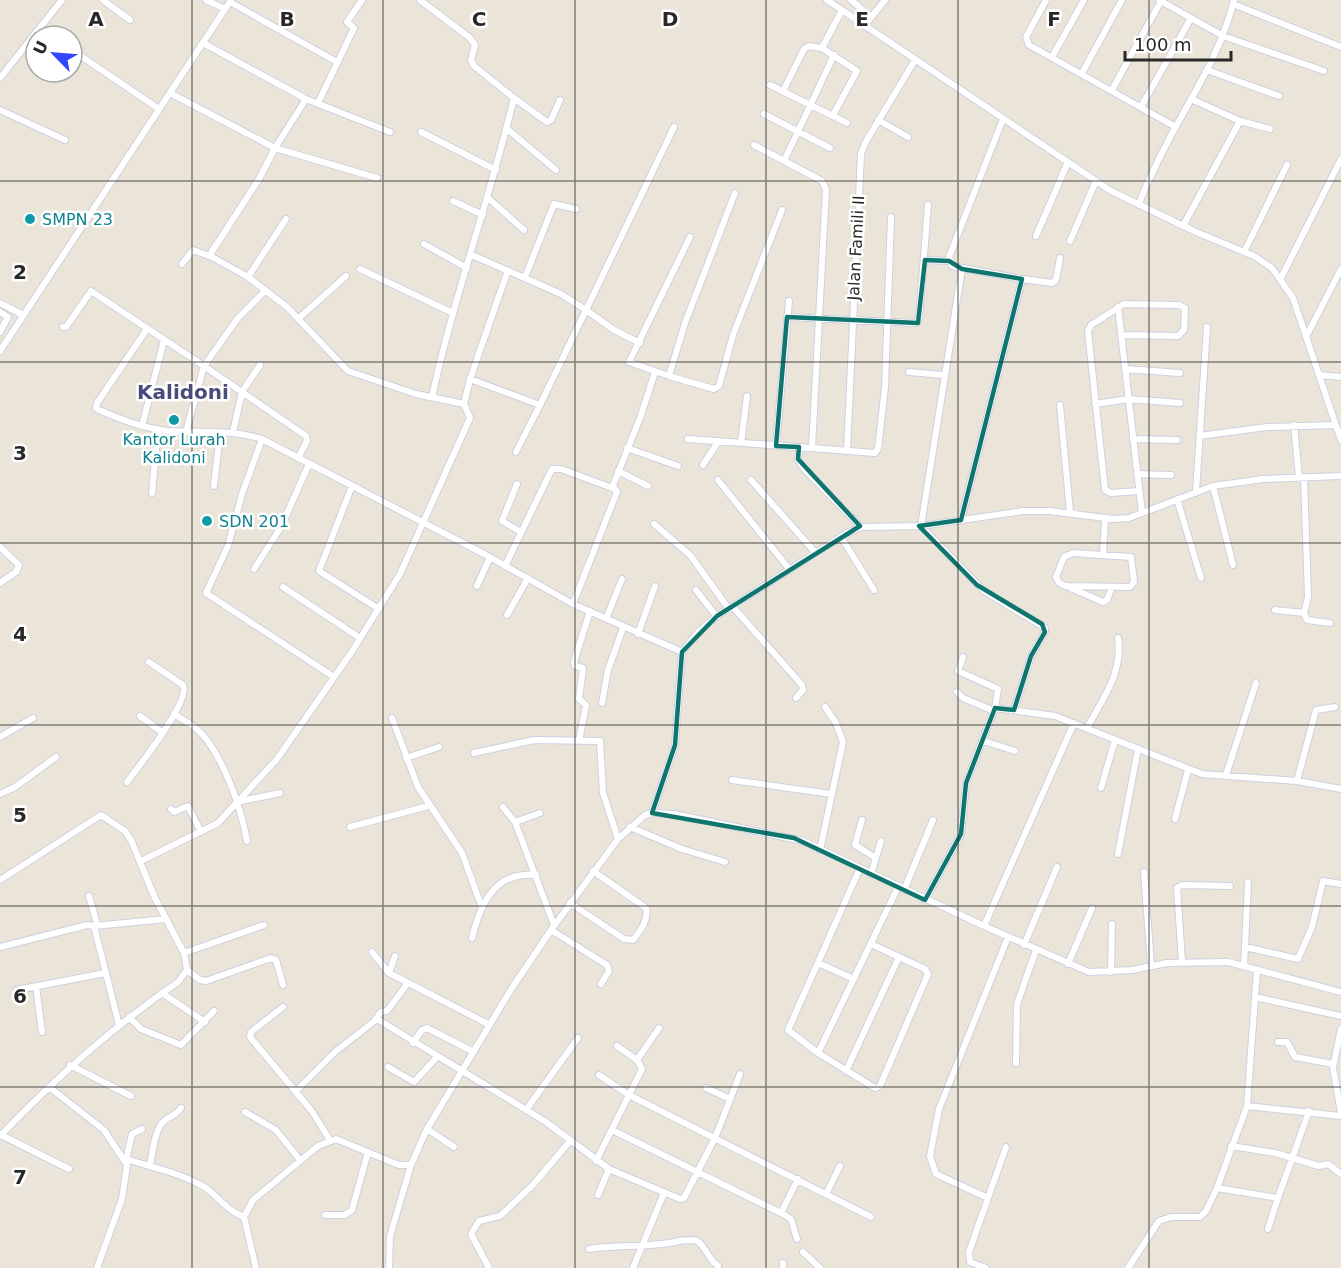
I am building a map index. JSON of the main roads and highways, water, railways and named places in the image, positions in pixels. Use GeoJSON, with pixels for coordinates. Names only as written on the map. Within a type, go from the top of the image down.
{"type":"FeatureCollection","features":[{"type":"Feature","properties":{"kind":"place","name":"SMPN 23"},"geometry":{"type":"Point","coordinates":[30,219]}},
{"type":"Feature","properties":{"kind":"place","name":"Kantor Lurah Kalidoni"},"geometry":{"type":"Point","coordinates":[174,420]}},
{"type":"Feature","properties":{"kind":"place","name":"SDN 201"},"geometry":{"type":"Point","coordinates":[207,521]}},
{"type":"Feature","properties":{"kind":"district","name":"Kalidoni"},"geometry":{"type":"Point","coordinates":[183,392]}}]}
